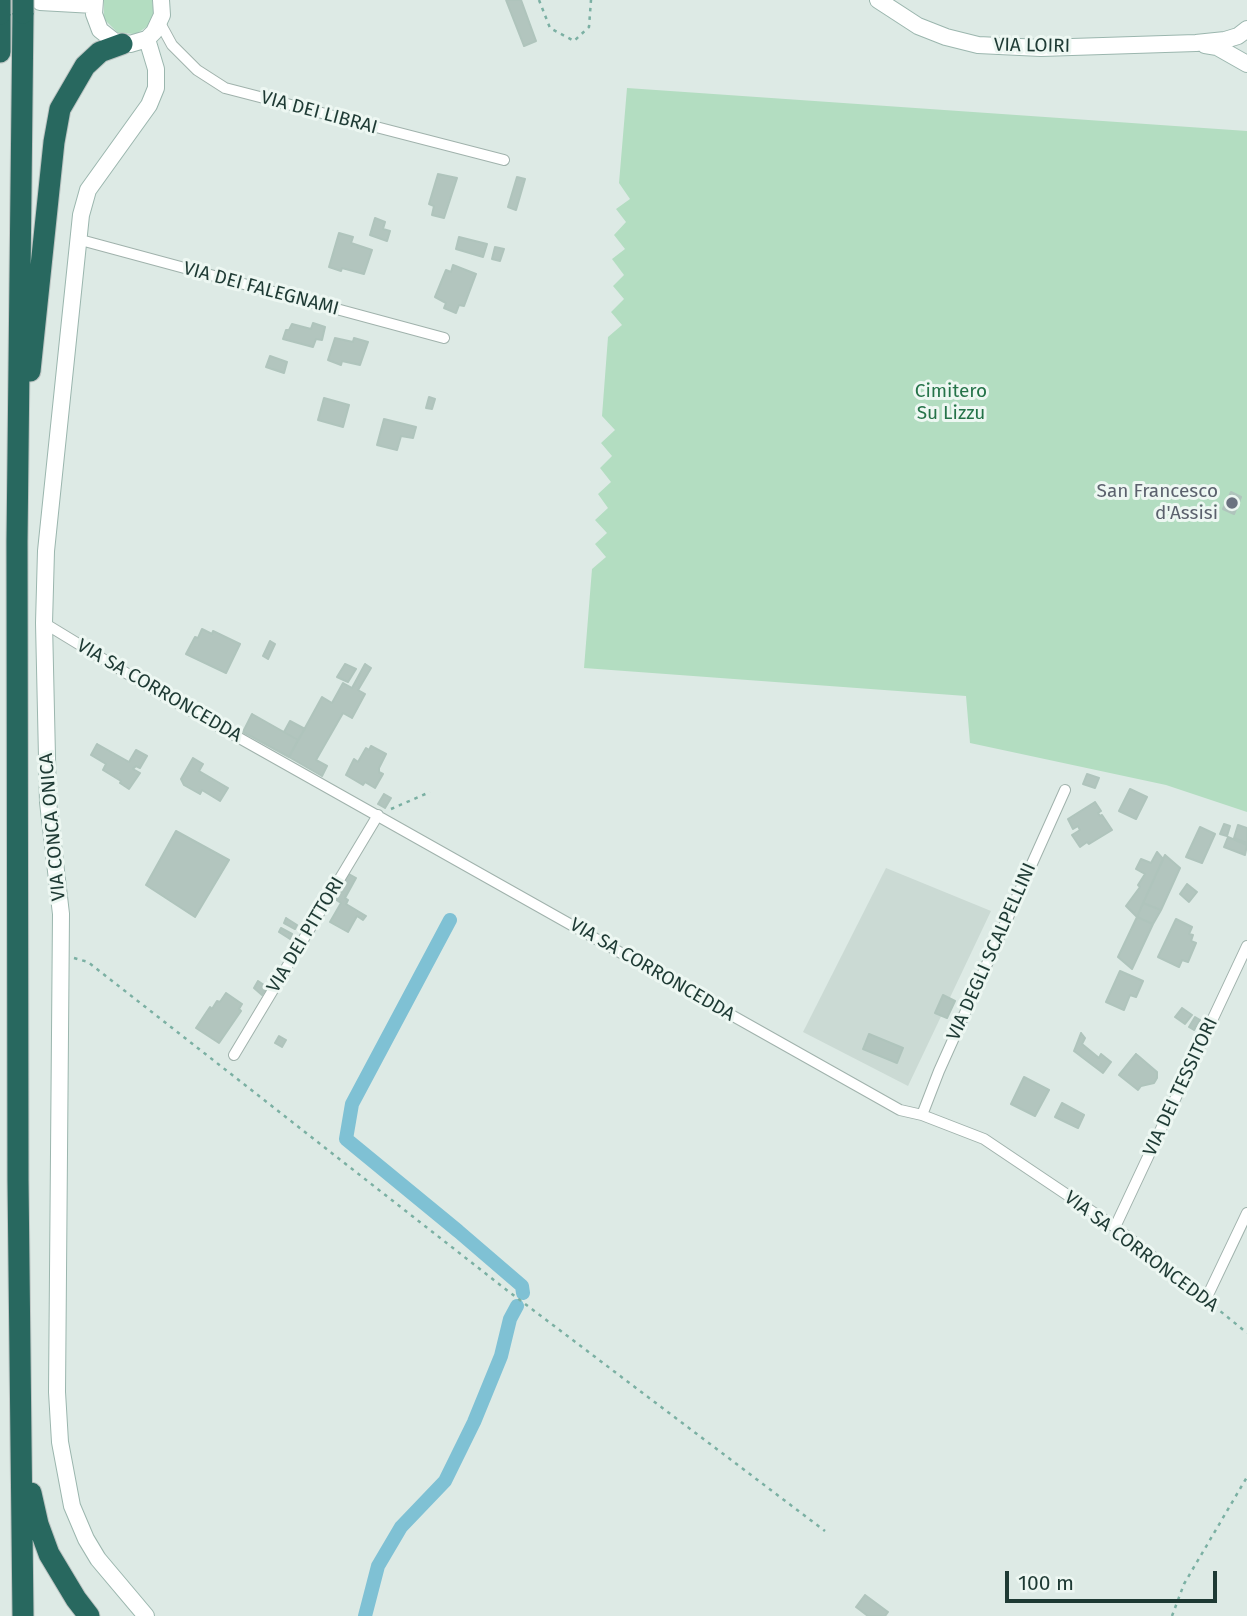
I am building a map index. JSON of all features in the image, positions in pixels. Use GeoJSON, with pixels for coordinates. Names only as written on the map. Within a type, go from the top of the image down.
{"type":"FeatureCollection","features":[{"type":"Feature","properties":{"kind":"highway"},"geometry":{"type":"LineString","coordinates":[[0,0],[0,52]]}},
{"type":"Feature","properties":{"kind":"highway"},"geometry":{"type":"LineString","coordinates":[[23,1616],[18,1192],[18,474],[28,5]]}},
{"type":"Feature","properties":{"kind":"highway"},"geometry":{"type":"LineString","coordinates":[[18,474],[54,142],[60,109],[85,66],[100,52],[122,44]]}},
{"type":"Feature","properties":{"kind":"highway"},"geometry":{"type":"LineString","coordinates":[[22,1429],[38,1524],[49,1554],[76,1600],[89,1616]]}},
{"type":"Feature","properties":{"kind":"street"},"geometry":{"type":"LineString","coordinates":[[28,5],[94,3],[96,22],[100,30],[114,41],[130,44],[146,39],[160,23],[161,0]]}},
{"type":"Feature","properties":{"kind":"street","name":"VIA LOIRI"},"geometry":{"type":"LineString","coordinates":[[878,0],[918,26],[978,45],[1041,48],[1196,43],[1225,40],[1238,36],[1247,29]]}},
{"type":"Feature","properties":{"kind":"street","name":"VIA DEI LIBRAI"},"geometry":{"type":"LineString","coordinates":[[160,23],[172,45],[197,70],[225,88],[504,160]]}},
{"type":"Feature","properties":{"kind":"street"},"geometry":{"type":"LineString","coordinates":[[1247,37],[1247,57]]}},
{"type":"Feature","properties":{"kind":"street","name":"VIA CONCA ONICA"},"geometry":{"type":"LineString","coordinates":[[146,39],[156,69],[156,88],[149,105],[88,190],[77,239],[46,551],[44,623],[48,802],[60,903],[57,1392],[60,1442],[72,1506],[86,1539],[97,1559],[146,1616]]}},
{"type":"Feature","properties":{"kind":"street","name":"VIA LOIRI"},"geometry":{"type":"LineString","coordinates":[[1196,43],[1217,47],[1247,64]]}},
{"type":"Feature","properties":{"kind":"street","name":"VIA DEI FALEGNAMI"},"geometry":{"type":"LineString","coordinates":[[77,239],[444,338]]}},
{"type":"Feature","properties":{"kind":"street","name":"VIA SA CORRONCEDDA"},"geometry":{"type":"LineString","coordinates":[[44,623],[154,690],[900,1110],[922,1115],[984,1139],[1115,1227],[1206,1299]]}},
{"type":"Feature","properties":{"kind":"street","name":"VIA DEGLI SCALPELLINI"},"geometry":{"type":"LineString","coordinates":[[922,1115],[939,1071],[1065,790]]}},
{"type":"Feature","properties":{"kind":"street","name":"VIA DEI PITTORI"},"geometry":{"type":"LineString","coordinates":[[234,1055],[378,814]]}},
{"type":"Feature","properties":{"kind":"street","name":"VIA DEI TESSITORI"},"geometry":{"type":"LineString","coordinates":[[1115,1227],[1247,946]]}},
{"type":"Feature","properties":{"kind":"street"},"geometry":{"type":"LineString","coordinates":[[1206,1299],[1247,1213]]}},
{"type":"Feature","properties":{"kind":"path"},"geometry":{"type":"LineString","coordinates":[[538,0],[550,28],[574,41],[589,27],[591,0]]}},
{"type":"Feature","properties":{"kind":"path"},"geometry":{"type":"LineString","coordinates":[[378,814],[430,792]]}},
{"type":"Feature","properties":{"kind":"path"},"geometry":{"type":"LineString","coordinates":[[61,955],[88,962],[504,1288],[825,1531]]}},
{"type":"Feature","properties":{"kind":"path","name":"VIA SA CORRONCEDDA"},"geometry":{"type":"LineString","coordinates":[[1206,1299],[1247,1333]]}},
{"type":"Feature","properties":{"kind":"path"},"geometry":{"type":"LineString","coordinates":[[1172,1616],[1184,1584],[1247,1478]]}},
{"type":"Feature","properties":{"kind":"shaded area"},"geometry":{"type":"Polygon","coordinates":[[[886,868],[991,911],[908,1086],[803,1032],[886,868]]]}},
{"type":"Feature","properties":{"kind":"green space"},"geometry":{"type":"Polygon","coordinates":[[[104,0],[152,0],[152,20],[136,34],[118,33],[104,19],[104,0]]]}},
{"type":"Feature","properties":{"kind":"green space","name":"Cimitero Su Lizzu"},"geometry":{"type":"Polygon","coordinates":[[[627,88],[1247,131],[1247,812],[1166,785],[970,743],[966,696],[584,668],[592,569],[606,557],[595,544],[607,533],[595,520],[608,508],[598,494],[611,482],[600,468],[612,456],[601,443],[615,430],[602,416],[608,337],[622,325],[611,312],[624,299],[613,286],[624,275],[612,259],[625,249],[614,235],[626,222],[616,209],[630,199],[619,183],[627,88]]]}},
{"type":"Feature","properties":{"kind":"building"},"geometry":{"type":"Polygon","coordinates":[[[506,0],[521,0],[536,41],[524,46],[506,0]]]}},
{"type":"Feature","properties":{"kind":"building"},"geometry":{"type":"Polygon","coordinates":[[[438,174],[457,178],[444,218],[432,215],[434,206],[429,204],[438,174]]]}},
{"type":"Feature","properties":{"kind":"building"},"geometry":{"type":"Polygon","coordinates":[[[517,177],[525,179],[516,210],[508,207],[517,177]]]}},
{"type":"Feature","properties":{"kind":"building"},"geometry":{"type":"Polygon","coordinates":[[[375,218],[385,222],[383,229],[390,231],[387,241],[370,235],[375,218]]]}},
{"type":"Feature","properties":{"kind":"building"},"geometry":{"type":"Polygon","coordinates":[[[339,233],[353,237],[351,243],[372,250],[364,274],[329,267],[339,233]]]}},
{"type":"Feature","properties":{"kind":"building"},"geometry":{"type":"Polygon","coordinates":[[[459,237],[487,244],[483,257],[456,249],[459,237]]]}},
{"type":"Feature","properties":{"kind":"building"},"geometry":{"type":"Polygon","coordinates":[[[495,247],[504,249],[500,261],[492,259],[495,247]]]}},
{"type":"Feature","properties":{"kind":"building"},"geometry":{"type":"Polygon","coordinates":[[[453,265],[476,274],[464,306],[459,305],[456,313],[444,308],[446,303],[435,297],[446,270],[451,272],[453,265]]]}},
{"type":"Feature","properties":{"kind":"building"},"geometry":{"type":"Polygon","coordinates":[[[313,323],[325,327],[322,340],[316,339],[313,347],[283,339],[292,324],[311,329],[313,323]]]}},
{"type":"Feature","properties":{"kind":"building"},"geometry":{"type":"Polygon","coordinates":[[[335,338],[353,342],[354,338],[368,342],[360,365],[342,361],[341,365],[328,360],[335,338]]]}},
{"type":"Feature","properties":{"kind":"building"},"geometry":{"type":"Polygon","coordinates":[[[270,356],[287,362],[284,373],[266,367],[270,356]]]}},
{"type":"Feature","properties":{"kind":"building"},"geometry":{"type":"Polygon","coordinates":[[[429,397],[435,399],[432,409],[426,408],[429,397]]]}},
{"type":"Feature","properties":{"kind":"building"},"geometry":{"type":"Polygon","coordinates":[[[324,398],[349,405],[343,427],[318,420],[324,398]]]}},
{"type":"Feature","properties":{"kind":"building"},"geometry":{"type":"Polygon","coordinates":[[[384,419],[416,427],[413,438],[401,436],[397,450],[377,445],[384,419]]]}},
{"type":"Feature","properties":{"kind":"building","name":"San Francesco d'Assisi"},"geometry":{"type":"Polygon","coordinates":[[[1231,492],[1241,497],[1234,514],[1223,509],[1231,492]]]}},
{"type":"Feature","properties":{"kind":"building"},"geometry":{"type":"Polygon","coordinates":[[[202,629],[212,634],[213,631],[240,644],[226,673],[186,654],[202,629]]]}},
{"type":"Feature","properties":{"kind":"building"},"geometry":{"type":"Polygon","coordinates":[[[270,641],[275,644],[268,659],[263,656],[270,641]]]}},
{"type":"Feature","properties":{"kind":"building"},"geometry":{"type":"Polygon","coordinates":[[[345,664],[356,669],[348,682],[337,677],[345,664]]]}},
{"type":"Feature","properties":{"kind":"building"},"geometry":{"type":"Polygon","coordinates":[[[365,664],[371,668],[358,690],[365,694],[352,718],[343,713],[316,760],[327,766],[322,776],[289,757],[322,697],[332,703],[343,683],[352,688],[365,664]]]}},
{"type":"Feature","properties":{"kind":"building"},"geometry":{"type":"Polygon","coordinates":[[[252,714],[298,740],[289,757],[243,732],[252,714]]]}},
{"type":"Feature","properties":{"kind":"building"},"geometry":{"type":"Polygon","coordinates":[[[290,721],[305,729],[298,740],[284,732],[290,721]]]}},
{"type":"Feature","properties":{"kind":"building"},"geometry":{"type":"Polygon","coordinates":[[[97,744],[129,762],[136,750],[147,756],[140,768],[136,766],[133,769],[140,773],[129,789],[103,770],[106,764],[91,755],[97,744]]]}},
{"type":"Feature","properties":{"kind":"building"},"geometry":{"type":"Polygon","coordinates":[[[371,746],[386,754],[379,768],[379,772],[383,774],[375,788],[365,782],[363,785],[346,775],[354,759],[358,762],[366,748],[369,750],[371,746]]]}},
{"type":"Feature","properties":{"kind":"building"},"geometry":{"type":"Polygon","coordinates":[[[193,758],[203,764],[199,771],[228,788],[220,801],[202,790],[200,794],[184,785],[181,779],[193,758]]]}},
{"type":"Feature","properties":{"kind":"building"},"geometry":{"type":"Polygon","coordinates":[[[1087,774],[1099,778],[1095,788],[1083,784],[1087,774]]]}},
{"type":"Feature","properties":{"kind":"building"},"geometry":{"type":"Polygon","coordinates":[[[1130,789],[1147,797],[1136,819],[1119,811],[1130,789]]]}},
{"type":"Feature","properties":{"kind":"building"},"geometry":{"type":"Polygon","coordinates":[[[384,794],[391,798],[385,808],[378,804],[384,794]]]}},
{"type":"Feature","properties":{"kind":"building"},"geometry":{"type":"Polygon","coordinates":[[[1095,802],[1101,811],[1098,813],[1112,830],[1080,847],[1072,835],[1080,830],[1078,826],[1073,829],[1068,819],[1095,802]]]}},
{"type":"Feature","properties":{"kind":"building"},"geometry":{"type":"Polygon","coordinates":[[[1224,824],[1230,826],[1227,836],[1220,834],[1224,824]]]}},
{"type":"Feature","properties":{"kind":"building"},"geometry":{"type":"Polygon","coordinates":[[[1238,825],[1247,828],[1247,843],[1234,838],[1238,825]]]}},
{"type":"Feature","properties":{"kind":"building"},"geometry":{"type":"Polygon","coordinates":[[[1200,827],[1215,834],[1202,863],[1186,857],[1200,827]]]}},
{"type":"Feature","properties":{"kind":"building"},"geometry":{"type":"Polygon","coordinates":[[[176,831],[229,860],[195,917],[146,885],[176,831]]]}},
{"type":"Feature","properties":{"kind":"building"},"geometry":{"type":"Polygon","coordinates":[[[1228,837],[1247,845],[1245,855],[1224,847],[1228,837]]]}},
{"type":"Feature","properties":{"kind":"building"},"geometry":{"type":"Polygon","coordinates":[[[1157,852],[1163,859],[1137,917],[1126,906],[1140,887],[1138,885],[1145,874],[1136,869],[1141,859],[1151,863],[1157,852]]]}},
{"type":"Feature","properties":{"kind":"building"},"geometry":{"type":"Polygon","coordinates":[[[1165,855],[1180,868],[1161,910],[1143,903],[1165,855]]]}},
{"type":"Feature","properties":{"kind":"building"},"geometry":{"type":"Polygon","coordinates":[[[347,873],[356,878],[345,898],[348,900],[346,904],[366,916],[363,920],[357,916],[348,932],[330,922],[341,903],[332,897],[347,873]]]}},
{"type":"Feature","properties":{"kind":"building"},"geometry":{"type":"Polygon","coordinates":[[[1187,884],[1197,892],[1189,902],[1180,894],[1187,884]]]}},
{"type":"Feature","properties":{"kind":"building"},"geometry":{"type":"Polygon","coordinates":[[[1143,903],[1161,910],[1153,924],[1137,917],[1143,903]]]}},
{"type":"Feature","properties":{"kind":"building"},"geometry":{"type":"Polygon","coordinates":[[[1137,917],[1153,924],[1132,969],[1118,957],[1137,917]]]}},
{"type":"Feature","properties":{"kind":"building"},"geometry":{"type":"Polygon","coordinates":[[[286,918],[297,925],[295,929],[284,923],[286,918]]]}},
{"type":"Feature","properties":{"kind":"building"},"geometry":{"type":"Polygon","coordinates":[[[1176,919],[1192,927],[1189,934],[1193,935],[1191,941],[1196,943],[1188,962],[1182,960],[1179,967],[1158,957],[1176,919]]]}},
{"type":"Feature","properties":{"kind":"building"},"geometry":{"type":"Polygon","coordinates":[[[281,928],[292,934],[290,939],[279,932],[281,928]]]}},
{"type":"Feature","properties":{"kind":"building"},"geometry":{"type":"Polygon","coordinates":[[[1120,971],[1143,981],[1136,997],[1130,995],[1124,1010],[1106,1002],[1120,971]]]}},
{"type":"Feature","properties":{"kind":"building"},"geometry":{"type":"Polygon","coordinates":[[[258,981],[267,987],[262,995],[254,988],[258,981]]]}},
{"type":"Feature","properties":{"kind":"building"},"geometry":{"type":"Polygon","coordinates":[[[226,993],[242,1004],[239,1009],[241,1011],[219,1043],[196,1028],[210,1007],[212,1009],[217,1001],[220,1002],[226,993]]]}},
{"type":"Feature","properties":{"kind":"building"},"geometry":{"type":"Polygon","coordinates":[[[943,995],[955,1001],[947,1018],[935,1013],[943,995]]]}},
{"type":"Feature","properties":{"kind":"building"},"geometry":{"type":"Polygon","coordinates":[[[1182,1008],[1192,1015],[1185,1024],[1175,1017],[1182,1008]]]}},
{"type":"Feature","properties":{"kind":"building"},"geometry":{"type":"Polygon","coordinates":[[[1195,1017],[1200,1020],[1194,1030],[1189,1027],[1195,1017]]]}},
{"type":"Feature","properties":{"kind":"building"},"geometry":{"type":"Polygon","coordinates":[[[1081,1033],[1085,1038],[1082,1044],[1099,1058],[1101,1054],[1111,1062],[1103,1073],[1074,1051],[1081,1033]]]}},
{"type":"Feature","properties":{"kind":"building"},"geometry":{"type":"Polygon","coordinates":[[[869,1034],[903,1048],[897,1063],[863,1049],[869,1034]]]}},
{"type":"Feature","properties":{"kind":"building"},"geometry":{"type":"Polygon","coordinates":[[[279,1036],[286,1040],[282,1047],[275,1043],[279,1036]]]}},
{"type":"Feature","properties":{"kind":"building"},"geometry":{"type":"Polygon","coordinates":[[[1136,1054],[1157,1072],[1154,1083],[1141,1086],[1138,1090],[1119,1075],[1136,1054]]]}},
{"type":"Feature","properties":{"kind":"building"},"geometry":{"type":"Polygon","coordinates":[[[1024,1077],[1049,1090],[1035,1116],[1011,1104],[1024,1077]]]}},
{"type":"Feature","properties":{"kind":"building"},"geometry":{"type":"Polygon","coordinates":[[[1062,1103],[1084,1115],[1078,1128],[1055,1117],[1062,1103]]]}},
{"type":"Feature","properties":{"kind":"building"},"geometry":{"type":"Polygon","coordinates":[[[865,1595],[888,1612],[885,1616],[868,1616],[856,1607],[865,1595]]]}},
{"type":"Feature","properties":{"kind":"waterway"},"geometry":{"type":"LineString","coordinates":[[450,920],[352,1104],[346,1139],[522,1286],[523,1293]]}},
{"type":"Feature","properties":{"kind":"waterway"},"geometry":{"type":"LineString","coordinates":[[365,1616],[378,1566],[401,1527],[445,1481],[474,1422],[501,1356],[510,1319],[517,1306]]}},
{"type":"Feature","properties":{"kind":"place","name":"San Francesco d'Assisi"},"geometry":{"type":"Point","coordinates":[1232,503]}}]}
